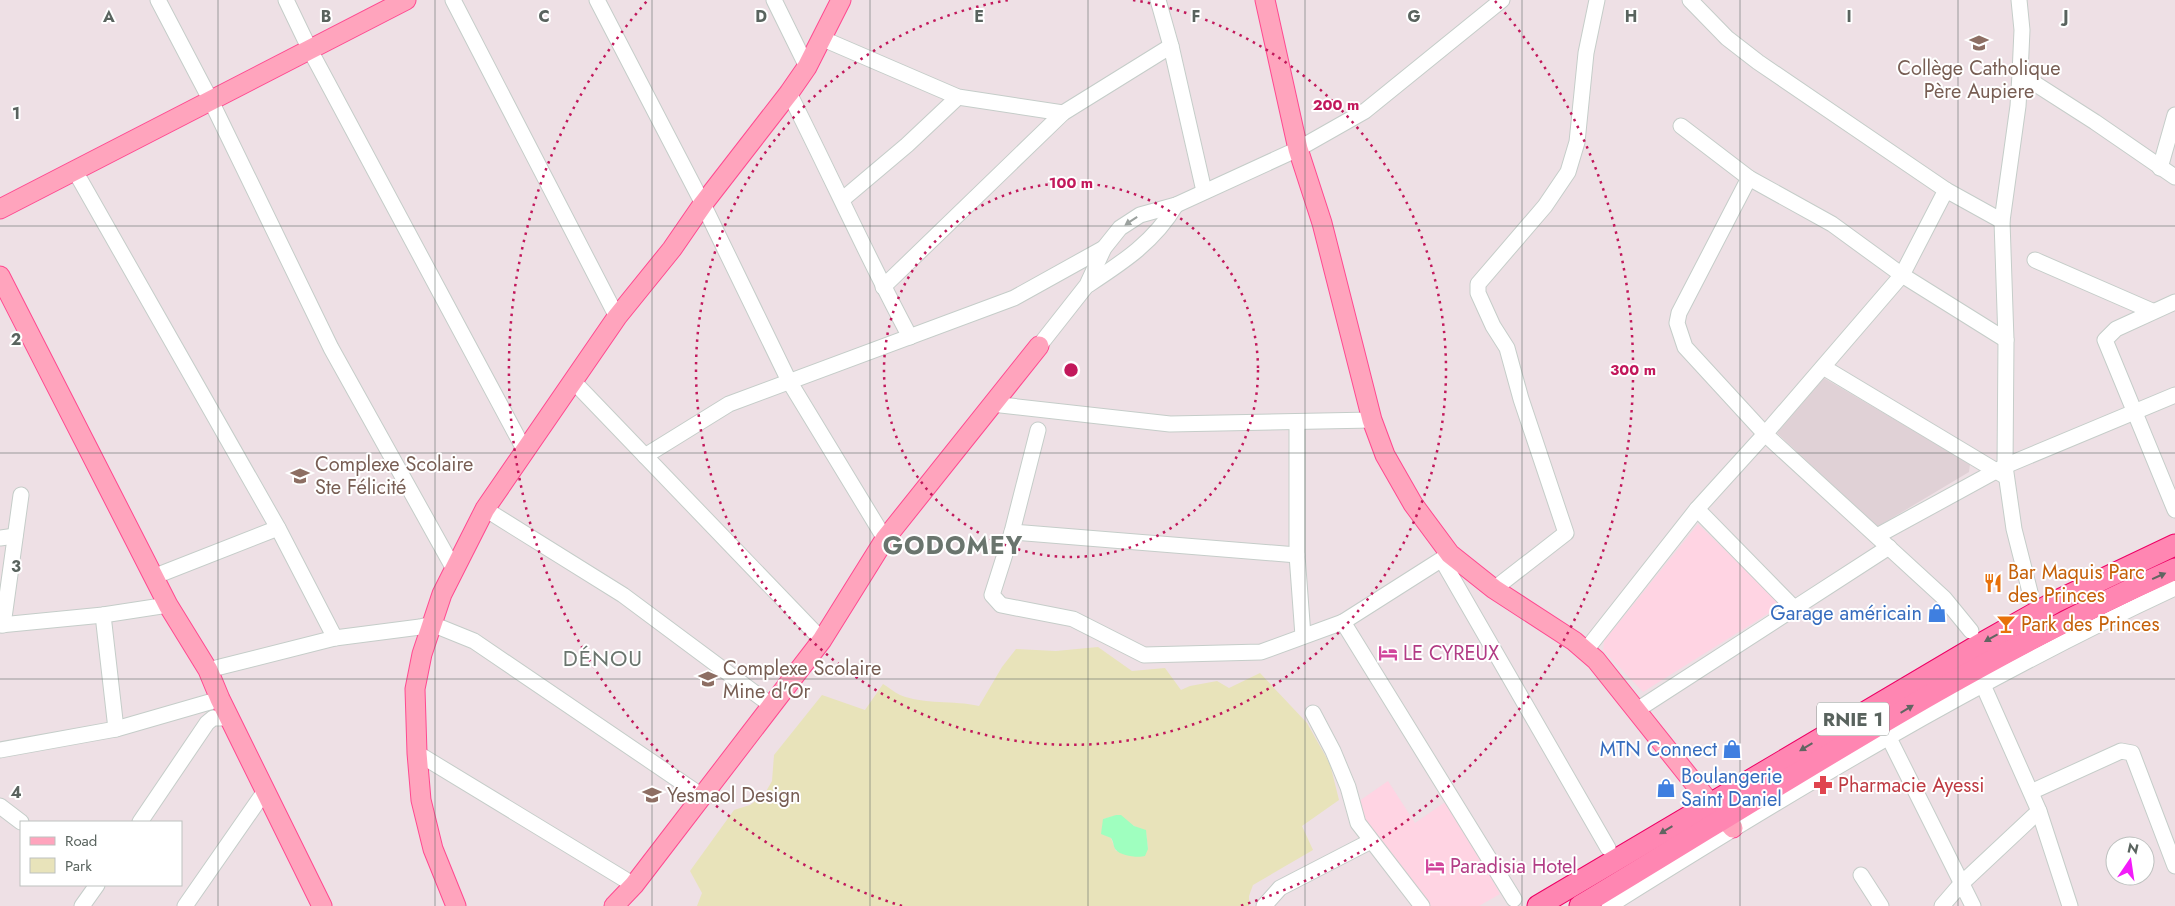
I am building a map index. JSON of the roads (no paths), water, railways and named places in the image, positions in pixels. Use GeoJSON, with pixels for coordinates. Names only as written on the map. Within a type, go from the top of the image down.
{"type":"FeatureCollection","features":[{"type":"Feature","properties":{"kind":"highway","name":"RNIE 1"},"geometry":{"type":"LineString","coordinates":[[1593,905],[1722,817],[2055,602],[2175,545]]}},
{"type":"Feature","properties":{"kind":"highway","name":"RNIE 1"},"geometry":{"type":"LineString","coordinates":[[1538,906],[1722,817],[1989,661],[2110,598],[2175,569]]}},
{"type":"Feature","properties":{"kind":"main road"},"geometry":{"type":"LineString","coordinates":[[0,209],[406,0]]}},
{"type":"Feature","properties":{"kind":"main road"},"geometry":{"type":"LineString","coordinates":[[456,906],[434,849],[421,800],[415,689],[422,654],[454,570],[485,510],[617,317],[672,249],[702,204],[789,93],[807,67],[820,38],[841,0]]}},
{"type":"Feature","properties":{"kind":"main road"},"geometry":{"type":"LineString","coordinates":[[1265,0],[1298,149],[1322,222],[1372,420],[1385,455],[1398,479],[1446,557],[1586,650],[1637,710],[1722,817]]}},
{"type":"Feature","properties":{"kind":"main road"},"geometry":{"type":"LineString","coordinates":[[0,276],[153,577],[208,670],[322,906]]}},
{"type":"Feature","properties":{"kind":"main road"},"geometry":{"type":"LineString","coordinates":[[614,906],[634,885],[822,640],[885,539],[1039,346]]}},
{"type":"Feature","properties":{"kind":"street"},"geometry":{"type":"LineString","coordinates":[[158,0],[211,100],[331,348],[454,570]]}},
{"type":"Feature","properties":{"kind":"street"},"geometry":{"type":"LineString","coordinates":[[286,0],[310,50],[525,451]]}},
{"type":"Feature","properties":{"kind":"street"},"geometry":{"type":"LineString","coordinates":[[453,0],[617,317]]}},
{"type":"Feature","properties":{"kind":"street"},"geometry":{"type":"LineString","coordinates":[[597,0],[702,204],[789,381],[885,539]]}},
{"type":"Feature","properties":{"kind":"street"},"geometry":{"type":"LineString","coordinates":[[774,0],[807,67]]}},
{"type":"Feature","properties":{"kind":"street"},"geometry":{"type":"LineString","coordinates":[[1158,0],[1171,46],[1204,191]]}},
{"type":"Feature","properties":{"kind":"street"},"geometry":{"type":"LineString","coordinates":[[1039,346],[1087,286],[1104,248],[1120,228],[1140,215],[1176,205],[1298,149],[1365,111],[1485,5],[1502,0]]}},
{"type":"Feature","properties":{"kind":"street"},"geometry":{"type":"LineString","coordinates":[[1494,589],[1566,533],[1521,399],[1507,348],[1493,326],[1478,293],[1478,284],[1545,206],[1568,172],[1577,142],[1586,53],[1596,0]]}},
{"type":"Feature","properties":{"kind":"street"},"geometry":{"type":"LineString","coordinates":[[1690,0],[1727,38],[1758,62],[1946,190],[2002,221]]}},
{"type":"Feature","properties":{"kind":"street"},"geometry":{"type":"LineString","coordinates":[[2019,0],[2022,30],[2017,115],[2002,221],[2006,340],[2002,471],[2020,558],[2031,596]]}},
{"type":"Feature","properties":{"kind":"street"},"geometry":{"type":"LineString","coordinates":[[820,38],[958,97],[1063,113]]}},
{"type":"Feature","properties":{"kind":"street"},"geometry":{"type":"LineString","coordinates":[[883,287],[1063,113],[1171,46]]}},
{"type":"Feature","properties":{"kind":"street"},"geometry":{"type":"LineString","coordinates":[[2020,74],[2095,122],[2175,177]]}},
{"type":"Feature","properties":{"kind":"street"},"geometry":{"type":"LineString","coordinates":[[789,93],[883,287],[910,337]]}},
{"type":"Feature","properties":{"kind":"street"},"geometry":{"type":"LineString","coordinates":[[842,199],[907,145],[958,97]]}},
{"type":"Feature","properties":{"kind":"street"},"geometry":{"type":"LineString","coordinates":[[2160,168],[2175,115]]}},
{"type":"Feature","properties":{"kind":"street"},"geometry":{"type":"LineString","coordinates":[[1681,126],[1749,178],[1832,224],[1902,275],[2006,340]]}},
{"type":"Feature","properties":{"kind":"street"},"geometry":{"type":"LineString","coordinates":[[76,171],[278,528],[335,638]]}},
{"type":"Feature","properties":{"kind":"street"},"geometry":{"type":"LineString","coordinates":[[1749,178],[1678,313],[1677,323],[1685,346],[1765,434],[1944,598],[1971,631]]}},
{"type":"Feature","properties":{"kind":"street"},"geometry":{"type":"LineString","coordinates":[[1586,650],[1697,509],[1765,434],[1902,275],[1946,190]]}},
{"type":"Feature","properties":{"kind":"street"},"geometry":{"type":"LineString","coordinates":[[1087,286],[1155,236],[1165,224],[1176,205]]}},
{"type":"Feature","properties":{"kind":"street"},"geometry":{"type":"LineString","coordinates":[[645,456],[730,404],[1014,298],[1104,248]]}},
{"type":"Feature","properties":{"kind":"street"},"geometry":{"type":"LineString","coordinates":[[2035,260],[2152,311]]}},
{"type":"Feature","properties":{"kind":"street"},"geometry":{"type":"LineString","coordinates":[[2175,302],[2116,329],[2105,340],[2175,510]]}},
{"type":"Feature","properties":{"kind":"street"},"geometry":{"type":"LineString","coordinates":[[1823,367],[2002,471]]}},
{"type":"Feature","properties":{"kind":"street"},"geometry":{"type":"LineString","coordinates":[[574,382],[822,640]]}},
{"type":"Feature","properties":{"kind":"street"},"geometry":{"type":"LineString","coordinates":[[1877,536],[2002,471],[2175,395]]}},
{"type":"Feature","properties":{"kind":"street"},"geometry":{"type":"LineString","coordinates":[[992,404],[1170,424],[1372,420]]}},
{"type":"Feature","properties":{"kind":"street"},"geometry":{"type":"LineString","coordinates":[[1297,422],[1297,555],[1303,636]]}},
{"type":"Feature","properties":{"kind":"street"},"geometry":{"type":"LineString","coordinates":[[1038,430],[1012,532],[992,594],[1001,605],[1072,619],[1144,655],[1261,652],[1344,622],[1446,557],[1608,848]]}},
{"type":"Feature","properties":{"kind":"street"},"geometry":{"type":"LineString","coordinates":[[21,495],[8,537],[1,625],[103,615],[168,605]]}},
{"type":"Feature","properties":{"kind":"street"},"geometry":{"type":"LineString","coordinates":[[1697,509],[1794,608]]}},
{"type":"Feature","properties":{"kind":"street"},"geometry":{"type":"LineString","coordinates":[[485,510],[624,596],[771,705]]}},
{"type":"Feature","properties":{"kind":"street"},"geometry":{"type":"LineString","coordinates":[[153,577],[278,528]]}},
{"type":"Feature","properties":{"kind":"street"},"geometry":{"type":"LineString","coordinates":[[1012,532],[1297,555]]}},
{"type":"Feature","properties":{"kind":"street"},"geometry":{"type":"LineString","coordinates":[[1637,710],[1889,547]]}},
{"type":"Feature","properties":{"kind":"street"},"geometry":{"type":"LineString","coordinates":[[1722,817],[1889,738],[2088,628],[2175,588]]}},
{"type":"Feature","properties":{"kind":"street"},"geometry":{"type":"LineString","coordinates":[[103,615],[116,729]]}},
{"type":"Feature","properties":{"kind":"street"},"geometry":{"type":"LineString","coordinates":[[1344,622],[1514,899]]}},
{"type":"Feature","properties":{"kind":"street"},"geometry":{"type":"LineString","coordinates":[[208,670],[335,638],[432,624],[474,641],[702,796]]}},
{"type":"Feature","properties":{"kind":"street"},"geometry":{"type":"LineString","coordinates":[[1983,686],[2039,811],[2070,906]]}},
{"type":"Feature","properties":{"kind":"street"},"geometry":{"type":"LineString","coordinates":[[0,750],[116,729],[220,698]]}},
{"type":"Feature","properties":{"kind":"street"},"geometry":{"type":"LineString","coordinates":[[1313,713],[1330,744],[1348,787],[1358,823],[1422,906]]}},
{"type":"Feature","properties":{"kind":"street"},"geometry":{"type":"LineString","coordinates":[[141,821],[207,724],[213,718],[230,718]]}},
{"type":"Feature","properties":{"kind":"street"},"geometry":{"type":"LineString","coordinates":[[1889,738],[1973,906]]}},
{"type":"Feature","properties":{"kind":"street"},"geometry":{"type":"LineString","coordinates":[[2031,792],[2121,752],[2132,753],[2175,866]]}},
{"type":"Feature","properties":{"kind":"street"},"geometry":{"type":"LineString","coordinates":[[417,753],[634,885]]}},
{"type":"Feature","properties":{"kind":"street"},"geometry":{"type":"LineString","coordinates":[[185,906],[265,791]]}},
{"type":"Feature","properties":{"kind":"street"},"geometry":{"type":"LineString","coordinates":[[0,806],[20,821]]}},
{"type":"Feature","properties":{"kind":"street"},"geometry":{"type":"LineString","coordinates":[[1942,906],[1961,884],[2039,811]]}},
{"type":"Feature","properties":{"kind":"street"},"geometry":{"type":"LineString","coordinates":[[1264,906],[1264,903],[1280,888],[1371,841]]}},
{"type":"Feature","properties":{"kind":"street"},"geometry":{"type":"LineString","coordinates":[[1861,875],[1881,906]]}},
{"type":"Feature","properties":{"kind":"street"},"geometry":{"type":"LineString","coordinates":[[82,906],[96,886]]}},
{"type":"Feature","properties":{"kind":"place","name":"Collège Catholique Père Aupiere"},"geometry":{"type":"Point","coordinates":[1979,43]}},
{"type":"Feature","properties":{"kind":"place","name":"Complexe Scolaire Ste Félicité"},"geometry":{"type":"Point","coordinates":[300,476]}},
{"type":"Feature","properties":{"kind":"place","name":"Bar Maquis Parc des Princes"},"geometry":{"type":"Point","coordinates":[1993,583]}},
{"type":"Feature","properties":{"kind":"place","name":"Garage américain"},"geometry":{"type":"Point","coordinates":[1937,613]}},
{"type":"Feature","properties":{"kind":"place","name":"Park des Princes"},"geometry":{"type":"Point","coordinates":[2006,624]}},
{"type":"Feature","properties":{"kind":"place","name":"LE CYREUX"},"geometry":{"type":"Point","coordinates":[1388,653]}},
{"type":"Feature","properties":{"kind":"place","name":"Complexe Scolaire Mine d'Or"},"geometry":{"type":"Point","coordinates":[708,679]}},
{"type":"Feature","properties":{"kind":"place","name":"MTN Connect"},"geometry":{"type":"Point","coordinates":[1732,749]}},
{"type":"Feature","properties":{"kind":"place","name":"Pharmacie Ayessi"},"geometry":{"type":"Point","coordinates":[1823,785]}},
{"type":"Feature","properties":{"kind":"place","name":"Boulangerie Saint Daniel"},"geometry":{"type":"Point","coordinates":[1666,788]}},
{"type":"Feature","properties":{"kind":"place","name":"Yesmaol Design"},"geometry":{"type":"Point","coordinates":[652,795]}},
{"type":"Feature","properties":{"kind":"place","name":"Paradisia Hotel"},"geometry":{"type":"Point","coordinates":[1435,866]}},
{"type":"Feature","properties":{"kind":"district","name":"GODOMEY"},"geometry":{"type":"Point","coordinates":[953,545]}},
{"type":"Feature","properties":{"kind":"district","name":"DÉNOU"},"geometry":{"type":"Point","coordinates":[603,658]}}]}
